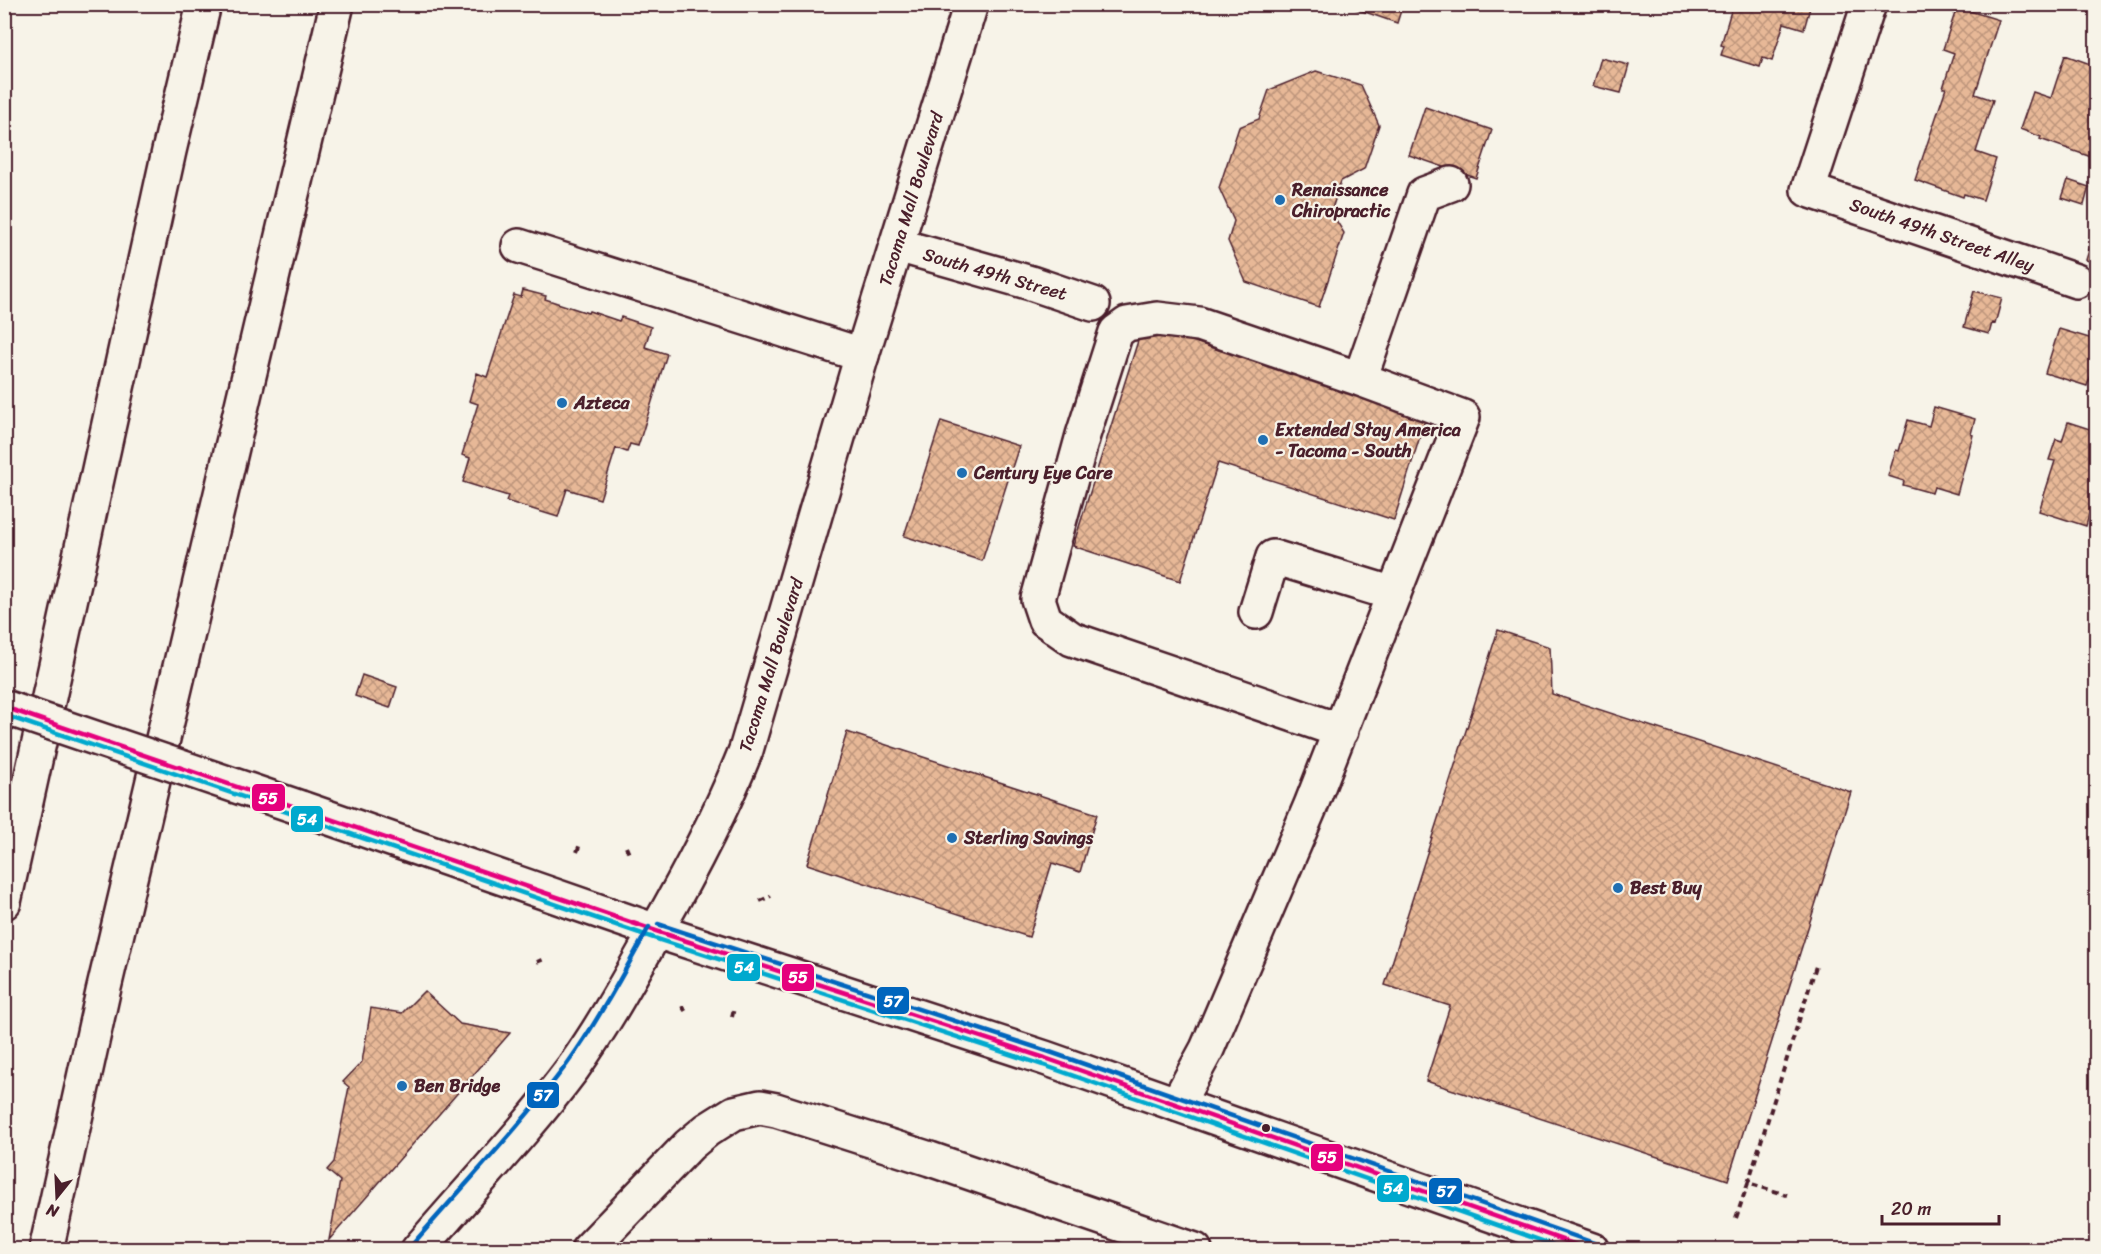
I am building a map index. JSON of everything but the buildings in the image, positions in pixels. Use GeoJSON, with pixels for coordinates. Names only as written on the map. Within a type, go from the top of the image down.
{"type":"FeatureCollection","features":[{"type":"Feature","properties":{"kind":"main road"},"geometry":{"type":"LineString","coordinates":[[4,902],[204,4]]}},
{"type":"Feature","properties":{"kind":"main road"},"geometry":{"type":"LineString","coordinates":[[46,1250],[108,969],[337,4]]}},
{"type":"Feature","properties":{"kind":"main road","name":"Tacoma Mall Boulevard"},"geometry":{"type":"LineString","coordinates":[[418,1250],[530,1122],[573,1067],[602,1024],[656,931],[698,855],[729,792],[746,750],[862,355],[971,4]]}},
{"type":"Feature","properties":{"kind":"main road","name":"South 49th Street Alley"},"geometry":{"type":"LineString","coordinates":[[1869,4],[1808,190],[2076,281]]}},
{"type":"Feature","properties":{"kind":"main road"},"geometry":{"type":"LineString","coordinates":[[1360,379],[1424,194],[1451,184]]}},
{"type":"Feature","properties":{"kind":"main road","name":"South 49th Street"},"geometry":{"type":"LineString","coordinates":[[897,245],[1031,283],[1093,304]]}},
{"type":"Feature","properties":{"kind":"main road"},"geometry":{"type":"LineString","coordinates":[[519,246],[862,355]]}},
{"type":"Feature","properties":{"kind":"main road"},"geometry":{"type":"LineString","coordinates":[[1177,1104],[1208,1050],[1311,805],[1341,730],[1463,417],[1199,324],[1156,319],[1127,324],[1116,332],[1086,425],[1038,600],[1045,620],[1072,639],[1341,730]]}},
{"type":"Feature","properties":{"kind":"main road"},"geometry":{"type":"LineString","coordinates":[[1256,612],[1273,557],[1394,594]]}},
{"type":"Feature","properties":{"kind":"main road"},"geometry":{"type":"LineString","coordinates":[[4,707],[656,931],[1045,1058],[1592,1250]]}},
{"type":"Feature","properties":{"kind":"main road"},"geometry":{"type":"LineString","coordinates":[[588,1250],[707,1130],[734,1113],[759,1107],[776,1110],[920,1156],[1189,1249]]}},
{"type":"Feature","properties":{"kind":"path"},"geometry":{"type":"LineString","coordinates":[[577,852],[580,844]]}},
{"type":"Feature","properties":{"kind":"path"},"geometry":{"type":"LineString","coordinates":[[626,847],[630,856]]}},
{"type":"Feature","properties":{"kind":"path"},"geometry":{"type":"LineString","coordinates":[[760,901],[771,896]]}},
{"type":"Feature","properties":{"kind":"path"},"geometry":{"type":"LineString","coordinates":[[537,962],[546,958]]}},
{"type":"Feature","properties":{"kind":"path"},"geometry":{"type":"LineString","coordinates":[[1736,1218],[1815,966]]}},
{"type":"Feature","properties":{"kind":"path"},"geometry":{"type":"LineString","coordinates":[[682,1006],[686,1012]]}},
{"type":"Feature","properties":{"kind":"path"},"geometry":{"type":"LineString","coordinates":[[732,1017],[734,1008]]}},
{"type":"Feature","properties":{"kind":"path"},"geometry":{"type":"LineString","coordinates":[[1748,1183],[1787,1195]]}},
{"type":"Feature","properties":{"kind":"transit line","name":"55"},"geometry":{"type":"LineString","coordinates":[[4,707],[656,931],[1045,1058],[1591,1250]]}},
{"type":"Feature","properties":{"kind":"transit line","name":"54"},"geometry":{"type":"LineString","coordinates":[[4,715],[654,938],[1043,1065],[1568,1250]]}},
{"type":"Feature","properties":{"kind":"transit line","name":"57"},"geometry":{"type":"LineString","coordinates":[[658,924],[1047,1051],[1594,1243]]}},
{"type":"Feature","properties":{"kind":"transit line","name":"57"},"geometry":{"type":"LineString","coordinates":[[412,1245],[511,1134],[567,1064],[600,1014],[649,927]]}},
{"type":"Feature","properties":{"kind":"place","name":"Renaissance Chiropractic"},"geometry":{"type":"Point","coordinates":[1280,200]}},
{"type":"Feature","properties":{"kind":"place","name":"Azteca"},"geometry":{"type":"Point","coordinates":[562,403]}},
{"type":"Feature","properties":{"kind":"place","name":"Extended Stay America - Tacoma - South"},"geometry":{"type":"Point","coordinates":[1263,440]}},
{"type":"Feature","properties":{"kind":"place","name":"Century Eye Care"},"geometry":{"type":"Point","coordinates":[962,473]}},
{"type":"Feature","properties":{"kind":"place","name":"Sterling Savings"},"geometry":{"type":"Point","coordinates":[952,838]}},
{"type":"Feature","properties":{"kind":"place","name":"Best Buy"},"geometry":{"type":"Point","coordinates":[1618,888]}},
{"type":"Feature","properties":{"kind":"place","name":"Ben Bridge"},"geometry":{"type":"Point","coordinates":[402,1086]}}]}
